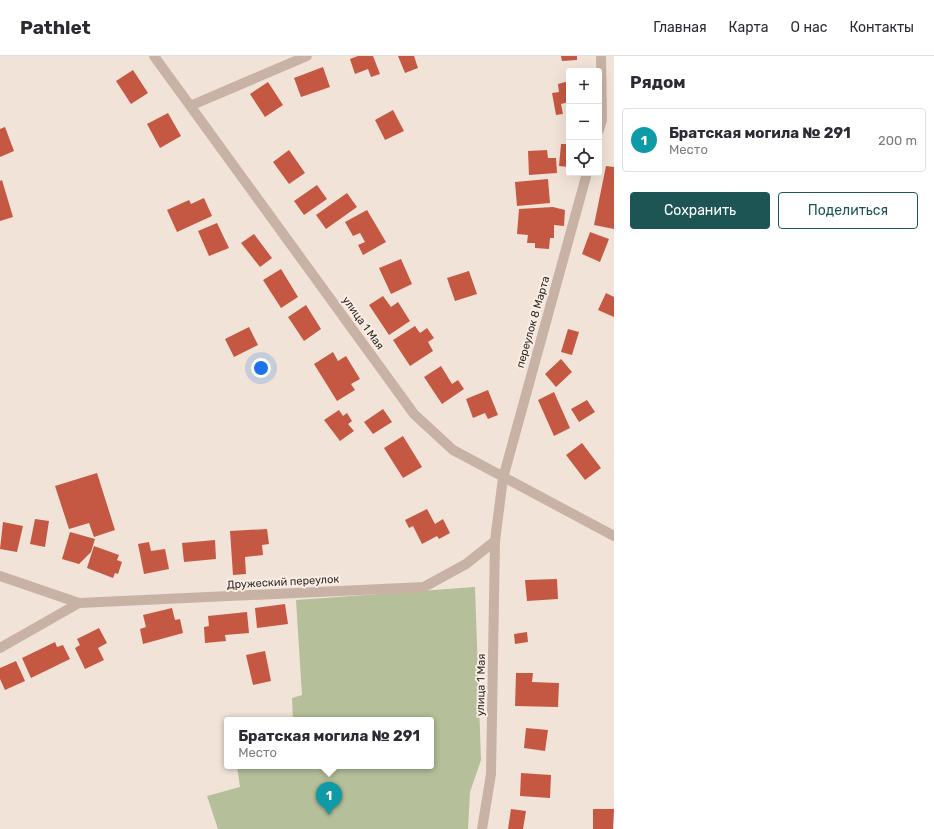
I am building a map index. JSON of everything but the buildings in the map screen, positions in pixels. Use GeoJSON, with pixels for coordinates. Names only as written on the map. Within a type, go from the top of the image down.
{"type":"FeatureCollection","features":[{"type":"Feature","properties":{"kind":"street","name":"улица 1 Мая"},"geometry":{"type":"LineString","coordinates":[[154,56],[414,414],[454,450],[503,478],[614,536]]}},
{"type":"Feature","properties":{"kind":"street"},"geometry":{"type":"LineString","coordinates":[[190,106],[307,56]]}},
{"type":"Feature","properties":{"kind":"street"},"geometry":{"type":"LineString","coordinates":[[601,56],[602,104]]}},
{"type":"Feature","properties":{"kind":"street","name":"переулок 8 Марта"},"geometry":{"type":"LineString","coordinates":[[503,478],[586,176]]}},
{"type":"Feature","properties":{"kind":"street"},"geometry":{"type":"LineString","coordinates":[[494,541],[503,478]]}},
{"type":"Feature","properties":{"kind":"street","name":"улица 1 Мая"},"geometry":{"type":"LineString","coordinates":[[482,829],[491,774],[494,541]]}},
{"type":"Feature","properties":{"kind":"street","name":"Дружеский переулок"},"geometry":{"type":"LineString","coordinates":[[0,576],[79,603],[424,587],[466,564],[494,541]]}},
{"type":"Feature","properties":{"kind":"street"},"geometry":{"type":"LineString","coordinates":[[0,648],[79,603]]}},
{"type":"Feature","properties":{"kind":"green space"},"geometry":{"type":"Polygon","coordinates":[[[475,587],[481,760],[470,792],[468,829],[218,829],[207,796],[240,787],[237,769],[434,769],[434,717],[293,717],[292,698],[302,695],[296,600],[475,587]]]}},
{"type":"Feature","properties":{"kind":"place","name":"Братская могила № 291"},"geometry":{"type":"Point","coordinates":[329,815]}}]}
